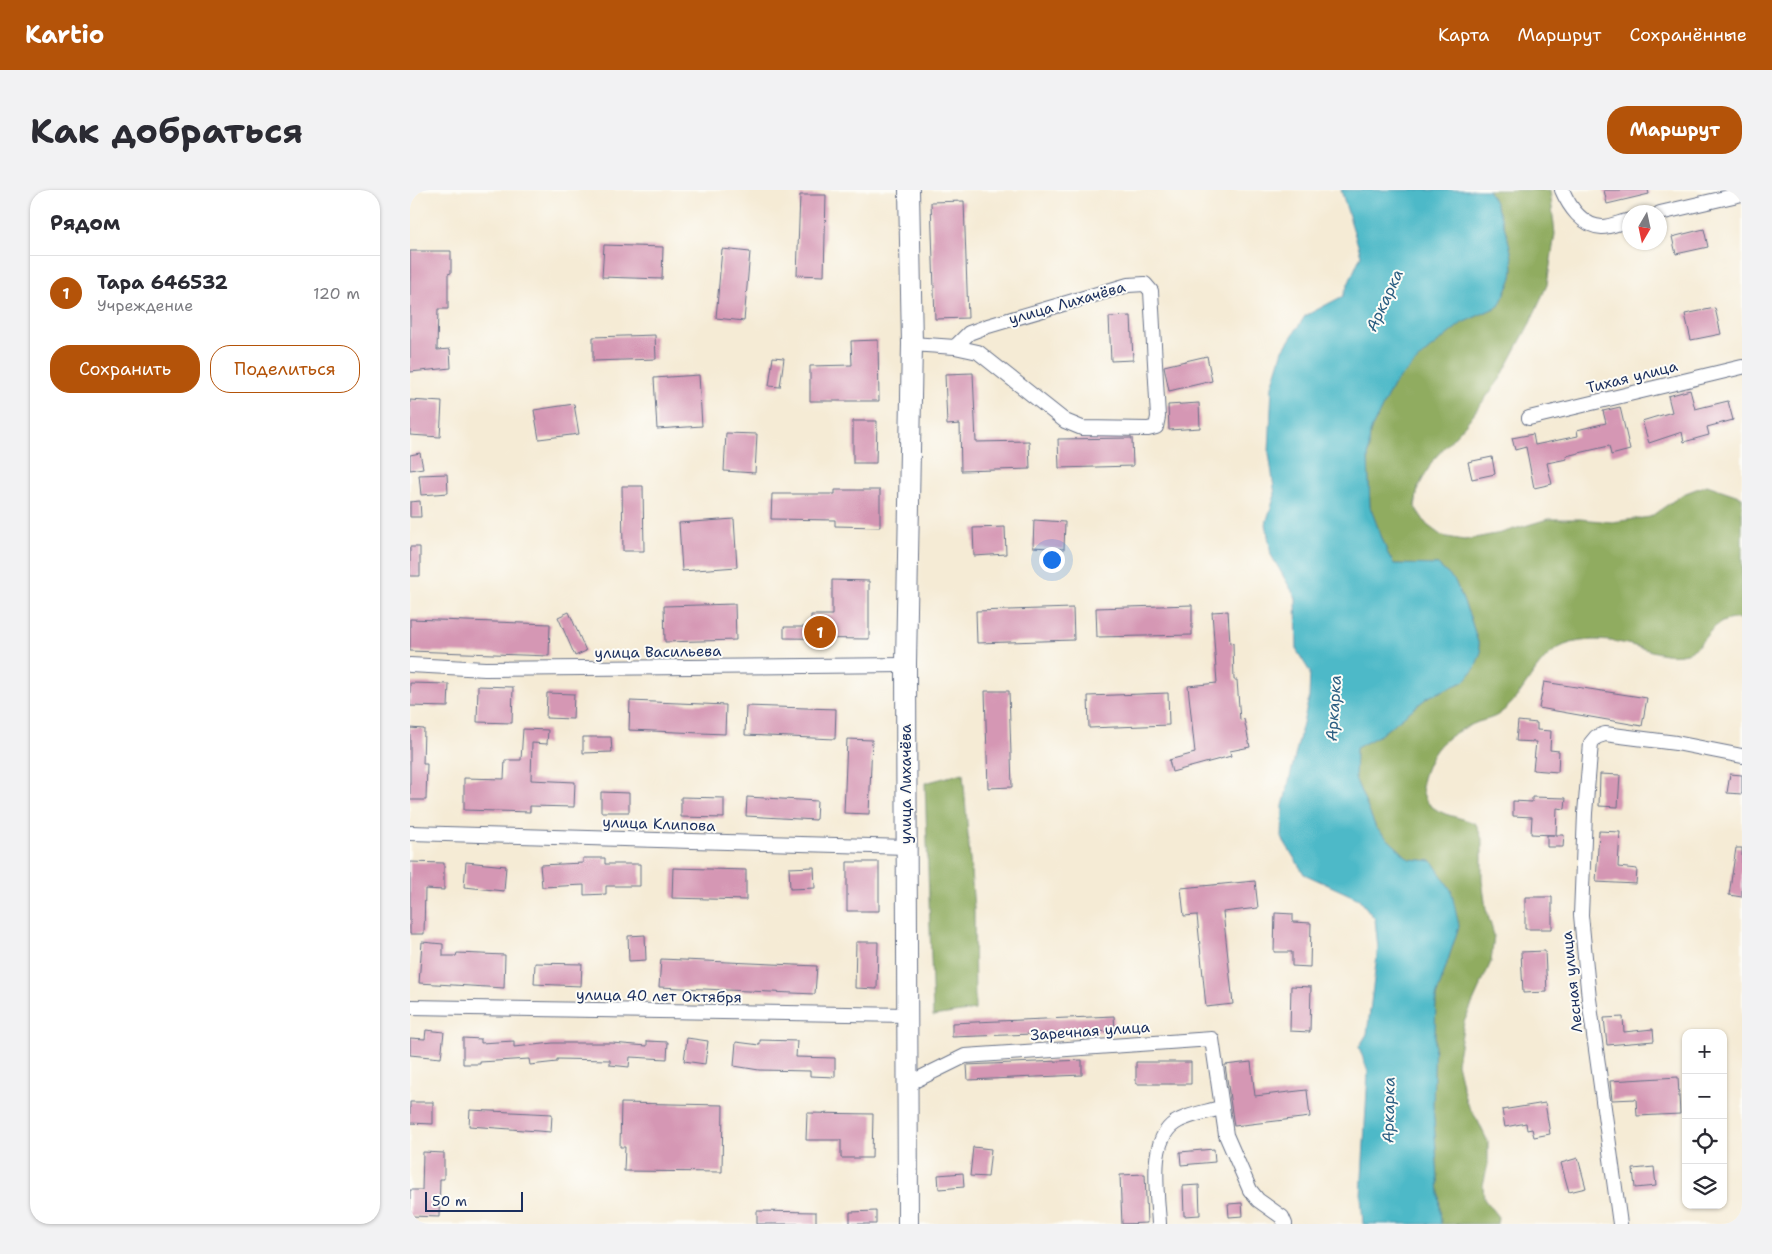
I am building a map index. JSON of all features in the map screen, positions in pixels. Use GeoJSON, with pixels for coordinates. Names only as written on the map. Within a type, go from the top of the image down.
{"type":"FeatureCollection","features":[{"type":"Feature","properties":{"kind":"street","name":"улица Лихачёва"},"geometry":{"type":"LineString","coordinates":[[908,1224],[906,665],[912,344],[909,190]]}},
{"type":"Feature","properties":{"kind":"street"},"geometry":{"type":"LineString","coordinates":[[1562,190],[1573,210],[1580,218],[1601,227],[1622,222]]}},
{"type":"Feature","properties":{"kind":"street"},"geometry":{"type":"LineString","coordinates":[[1667,211],[1742,194]]}},
{"type":"Feature","properties":{"kind":"street","name":"улица Лихачёва"},"geometry":{"type":"LineString","coordinates":[[912,344],[955,347],[978,352],[1066,421],[1082,428],[1148,429],[1156,427],[1158,416],[1151,291],[1145,284],[1128,285],[988,326],[968,333],[955,347]]}},
{"type":"Feature","properties":{"kind":"street","name":"Тихая улица"},"geometry":{"type":"LineString","coordinates":[[1529,418],[1742,367]]}},
{"type":"Feature","properties":{"kind":"street","name":"улица Васильева"},"geometry":{"type":"LineString","coordinates":[[410,665],[485,669],[906,665]]}},
{"type":"Feature","properties":{"kind":"street","name":"Лесная улица"},"geometry":{"type":"LineString","coordinates":[[1620,1224],[1589,999],[1580,915],[1585,813],[1591,743],[1596,738],[1605,734],[1676,743],[1742,756]]}},
{"type":"Feature","properties":{"kind":"street","name":"улица Клипова"},"geometry":{"type":"LineString","coordinates":[[410,833],[907,847]]}},
{"type":"Feature","properties":{"kind":"street","name":"улица 40 лет Октября"},"geometry":{"type":"LineString","coordinates":[[410,1007],[908,1015]]}},
{"type":"Feature","properties":{"kind":"street","name":"Заречная улица"},"geometry":{"type":"LineString","coordinates":[[908,1084],[965,1056],[1212,1039],[1220,1108],[1226,1135],[1250,1190],[1258,1200],[1282,1217],[1285,1224]]}},
{"type":"Feature","properties":{"kind":"street"},"geometry":{"type":"LineString","coordinates":[[1159,1224],[1156,1161],[1166,1132],[1178,1120],[1220,1108]]}},
{"type":"Feature","properties":{"kind":"green space"},"geometry":{"type":"Polygon","coordinates":[[[1488,190],[1550,190],[1555,234],[1547,285],[1530,323],[1500,379],[1465,425],[1433,460],[1418,488],[1415,507],[1427,525],[1442,536],[1464,540],[1501,533],[1548,519],[1612,522],[1650,517],[1683,494],[1707,485],[1742,497],[1742,619],[1731,619],[1722,622],[1693,650],[1686,653],[1665,654],[1624,643],[1601,640],[1578,641],[1559,648],[1540,664],[1509,706],[1495,717],[1478,722],[1450,737],[1443,742],[1431,757],[1422,782],[1425,799],[1439,811],[1476,824],[1482,839],[1482,880],[1486,909],[1494,935],[1491,962],[1464,1022],[1457,1063],[1466,1102],[1488,1142],[1488,1164],[1483,1185],[1484,1199],[1498,1217],[1497,1224],[1441,1224],[1433,1105],[1436,997],[1459,926],[1432,861],[1409,859],[1376,828],[1355,778],[1356,748],[1380,735],[1428,697],[1465,681],[1481,652],[1470,617],[1455,581],[1438,565],[1394,564],[1388,554],[1370,507],[1368,459],[1370,432],[1393,385],[1425,353],[1462,323],[1499,306],[1508,288],[1513,268],[1510,245],[1502,220],[1488,190]]]}},
{"type":"Feature","properties":{"kind":"green space"},"geometry":{"type":"Polygon","coordinates":[[[963,773],[974,908],[975,1010],[933,1016],[925,783],[963,773]]]}},
{"type":"Feature","properties":{"kind":"water","name":"Аркарка"},"geometry":{"type":"Polygon","coordinates":[[[1341,190],[1488,190],[1502,220],[1512,257],[1512,277],[1499,306],[1462,323],[1425,353],[1393,385],[1370,432],[1368,459],[1370,507],[1388,554],[1394,564],[1438,565],[1455,581],[1470,617],[1481,652],[1475,668],[1465,681],[1428,697],[1380,735],[1356,748],[1355,778],[1376,828],[1409,859],[1432,861],[1451,890],[1459,926],[1436,997],[1433,1105],[1441,1224],[1363,1224],[1361,1196],[1368,1072],[1359,1047],[1367,1034],[1378,948],[1375,919],[1359,899],[1304,874],[1282,838],[1283,806],[1309,698],[1310,672],[1297,651],[1296,598],[1271,555],[1266,523],[1275,495],[1269,453],[1272,386],[1283,350],[1305,316],[1343,296],[1361,255],[1341,190]]]}},
{"type":"Feature","properties":{"kind":"building"},"geometry":{"type":"Polygon","coordinates":[[[1604,190],[1648,190],[1649,194],[1607,204],[1604,190]]]}},
{"type":"Feature","properties":{"kind":"building"},"geometry":{"type":"Polygon","coordinates":[[[800,195],[826,195],[824,276],[797,275],[800,195]]]}},
{"type":"Feature","properties":{"kind":"building"},"geometry":{"type":"Polygon","coordinates":[[[964,201],[968,318],[935,319],[931,202],[964,201]]]}},
{"type":"Feature","properties":{"kind":"building"},"geometry":{"type":"Polygon","coordinates":[[[1704,229],[1708,247],[1676,254],[1672,237],[1704,229]]]}},
{"type":"Feature","properties":{"kind":"building"},"geometry":{"type":"Polygon","coordinates":[[[604,245],[663,247],[662,279],[602,277],[604,245]]]}},
{"type":"Feature","properties":{"kind":"building"},"geometry":{"type":"Polygon","coordinates":[[[722,249],[750,252],[744,321],[716,318],[722,249]]]}},
{"type":"Feature","properties":{"kind":"building"},"geometry":{"type":"Polygon","coordinates":[[[410,251],[451,251],[451,273],[448,274],[448,309],[438,309],[437,350],[450,349],[451,368],[410,372],[410,251]]]}},
{"type":"Feature","properties":{"kind":"building"},"geometry":{"type":"Polygon","coordinates":[[[1715,308],[1721,334],[1691,340],[1685,314],[1715,308]]]}},
{"type":"Feature","properties":{"kind":"building"},"geometry":{"type":"Polygon","coordinates":[[[1131,316],[1133,360],[1111,361],[1109,317],[1131,316]]]}},
{"type":"Feature","properties":{"kind":"building"},"geometry":{"type":"Polygon","coordinates":[[[655,335],[656,359],[593,361],[593,337],[655,335]]]}},
{"type":"Feature","properties":{"kind":"building"},"geometry":{"type":"Polygon","coordinates":[[[878,340],[879,401],[810,401],[810,366],[852,365],[851,341],[878,340]]]}},
{"type":"Feature","properties":{"kind":"building"},"geometry":{"type":"Polygon","coordinates":[[[1207,356],[1212,381],[1169,391],[1164,366],[1207,356]]]}},
{"type":"Feature","properties":{"kind":"building"},"geometry":{"type":"Polygon","coordinates":[[[773,357],[784,358],[780,387],[769,386],[773,357]]]}},
{"type":"Feature","properties":{"kind":"building"},"geometry":{"type":"Polygon","coordinates":[[[973,373],[976,442],[1029,441],[1030,469],[961,471],[960,424],[947,425],[945,374],[973,373]]]}},
{"type":"Feature","properties":{"kind":"building"},"geometry":{"type":"Polygon","coordinates":[[[699,375],[702,426],[657,429],[654,378],[699,375]]]}},
{"type":"Feature","properties":{"kind":"building"},"geometry":{"type":"Polygon","coordinates":[[[1690,390],[1695,409],[1728,401],[1733,420],[1707,427],[1709,435],[1684,442],[1682,432],[1649,443],[1642,421],[1672,412],[1668,396],[1690,390]]]}},
{"type":"Feature","properties":{"kind":"building"},"geometry":{"type":"Polygon","coordinates":[[[410,400],[442,402],[440,437],[410,435],[410,400]]]}},
{"type":"Feature","properties":{"kind":"building"},"geometry":{"type":"Polygon","coordinates":[[[1199,403],[1200,428],[1169,430],[1168,405],[1199,403]]]}},
{"type":"Feature","properties":{"kind":"building"},"geometry":{"type":"Polygon","coordinates":[[[574,404],[579,434],[539,439],[534,410],[574,404]]]}},
{"type":"Feature","properties":{"kind":"building"},"geometry":{"type":"Polygon","coordinates":[[[1620,407],[1630,450],[1611,455],[1609,446],[1566,456],[1567,459],[1547,463],[1552,484],[1534,488],[1526,447],[1515,450],[1512,438],[1533,434],[1535,445],[1578,436],[1577,430],[1606,423],[1603,411],[1620,407]]]}},
{"type":"Feature","properties":{"kind":"building"},"geometry":{"type":"Polygon","coordinates":[[[853,421],[877,421],[876,463],[853,463],[853,421]]]}},
{"type":"Feature","properties":{"kind":"building"},"geometry":{"type":"Polygon","coordinates":[[[726,433],[757,434],[755,473],[724,471],[726,433]]]}},
{"type":"Feature","properties":{"kind":"building"},"geometry":{"type":"Polygon","coordinates":[[[1132,438],[1133,466],[1059,468],[1058,439],[1132,438]]]}},
{"type":"Feature","properties":{"kind":"building"},"geometry":{"type":"Polygon","coordinates":[[[420,453],[423,468],[410,470],[410,455],[420,453]]]}},
{"type":"Feature","properties":{"kind":"building"},"geometry":{"type":"Polygon","coordinates":[[[1492,457],[1495,474],[1472,479],[1468,462],[1492,457]]]}},
{"type":"Feature","properties":{"kind":"building"},"geometry":{"type":"Polygon","coordinates":[[[447,474],[448,493],[421,495],[419,475],[447,474]]]}},
{"type":"Feature","properties":{"kind":"building"},"geometry":{"type":"Polygon","coordinates":[[[622,486],[643,486],[644,551],[623,551],[622,486]]]}},
{"type":"Feature","properties":{"kind":"building"},"geometry":{"type":"Polygon","coordinates":[[[835,490],[880,490],[880,527],[835,526],[835,520],[771,519],[772,494],[835,494],[835,490]]]}},
{"type":"Feature","properties":{"kind":"building"},"geometry":{"type":"Polygon","coordinates":[[[420,501],[421,517],[410,517],[410,502],[420,501]]]}},
{"type":"Feature","properties":{"kind":"building"},"geometry":{"type":"Polygon","coordinates":[[[734,519],[737,567],[682,571],[679,523],[734,519]]]}},
{"type":"Feature","properties":{"kind":"building"},"geometry":{"type":"Polygon","coordinates":[[[1034,520],[1065,522],[1064,549],[1033,547],[1034,520]]]}},
{"type":"Feature","properties":{"kind":"building"},"geometry":{"type":"Polygon","coordinates":[[[1005,527],[1006,554],[974,556],[973,528],[1005,527]]]}},
{"type":"Feature","properties":{"kind":"building"},"geometry":{"type":"Polygon","coordinates":[[[410,547],[420,547],[420,576],[410,576],[410,547]]]}},
{"type":"Feature","properties":{"kind":"building"},"geometry":{"type":"Polygon","coordinates":[[[832,580],[869,581],[869,639],[784,638],[784,627],[811,627],[811,615],[832,615],[832,580]]]}},
{"type":"Feature","properties":{"kind":"building"},"geometry":{"type":"Polygon","coordinates":[[[735,604],[736,640],[665,642],[664,606],[735,604]]]}},
{"type":"Feature","properties":{"kind":"building"},"geometry":{"type":"Polygon","coordinates":[[[1192,605],[1192,635],[1097,637],[1096,608],[1192,605]]]}},
{"type":"Feature","properties":{"kind":"building"},"geometry":{"type":"Polygon","coordinates":[[[1073,608],[1074,640],[977,643],[976,611],[1073,608]]]}},
{"type":"Feature","properties":{"kind":"building"},"geometry":{"type":"Polygon","coordinates":[[[1228,611],[1230,644],[1233,643],[1234,680],[1237,680],[1240,720],[1244,719],[1250,747],[1230,751],[1231,756],[1172,772],[1169,760],[1195,753],[1188,686],[1217,683],[1212,612],[1228,611]]]}},
{"type":"Feature","properties":{"kind":"building"},"geometry":{"type":"Polygon","coordinates":[[[569,612],[586,651],[575,656],[558,617],[569,612]]]}},
{"type":"Feature","properties":{"kind":"building"},"geometry":{"type":"Polygon","coordinates":[[[410,619],[550,624],[549,656],[410,651],[410,619]]]}},
{"type":"Feature","properties":{"kind":"building"},"geometry":{"type":"Polygon","coordinates":[[[1544,682],[1647,698],[1642,726],[1539,708],[1544,682]]]}},
{"type":"Feature","properties":{"kind":"building"},"geometry":{"type":"Polygon","coordinates":[[[410,683],[449,684],[448,707],[410,706],[410,683]]]}},
{"type":"Feature","properties":{"kind":"building"},"geometry":{"type":"Polygon","coordinates":[[[478,686],[513,687],[512,723],[477,722],[478,686]]]}},
{"type":"Feature","properties":{"kind":"building"},"geometry":{"type":"Polygon","coordinates":[[[985,691],[1009,691],[1012,787],[988,788],[985,691]]]}},
{"type":"Feature","properties":{"kind":"building"},"geometry":{"type":"Polygon","coordinates":[[[547,693],[574,694],[573,719],[546,718],[547,693]]]}},
{"type":"Feature","properties":{"kind":"building"},"geometry":{"type":"Polygon","coordinates":[[[1168,693],[1169,725],[1089,728],[1088,696],[1168,693]]]}},
{"type":"Feature","properties":{"kind":"building"},"geometry":{"type":"Polygon","coordinates":[[[630,701],[726,705],[725,734],[629,730],[630,701]]]}},
{"type":"Feature","properties":{"kind":"building"},"geometry":{"type":"Polygon","coordinates":[[[746,706],[836,709],[835,739],[745,735],[746,706]]]}},
{"type":"Feature","properties":{"kind":"building"},"geometry":{"type":"Polygon","coordinates":[[[1518,721],[1537,723],[1537,730],[1551,731],[1550,750],[1559,751],[1558,772],[1533,770],[1536,742],[1516,741],[1518,721]]]}},
{"type":"Feature","properties":{"kind":"building"},"geometry":{"type":"Polygon","coordinates":[[[410,728],[424,729],[423,764],[427,764],[426,800],[410,800],[410,728]]]}},
{"type":"Feature","properties":{"kind":"building"},"geometry":{"type":"Polygon","coordinates":[[[523,729],[548,730],[547,744],[532,743],[531,780],[575,782],[574,807],[530,806],[530,812],[464,810],[464,778],[504,779],[505,760],[521,760],[523,729]]]}},
{"type":"Feature","properties":{"kind":"building"},"geometry":{"type":"Polygon","coordinates":[[[583,737],[611,737],[612,752],[583,753],[583,737]]]}},
{"type":"Feature","properties":{"kind":"building"},"geometry":{"type":"Polygon","coordinates":[[[847,739],[872,740],[869,814],[844,813],[847,739]]]}},
{"type":"Feature","properties":{"kind":"building"},"geometry":{"type":"Polygon","coordinates":[[[1600,774],[1620,775],[1618,807],[1599,806],[1600,774]]]}},
{"type":"Feature","properties":{"kind":"building"},"geometry":{"type":"Polygon","coordinates":[[[1730,774],[1742,775],[1742,794],[1727,793],[1730,774]]]}},
{"type":"Feature","properties":{"kind":"building"},"geometry":{"type":"Polygon","coordinates":[[[601,792],[629,793],[629,812],[601,812],[601,792]]]}},
{"type":"Feature","properties":{"kind":"building"},"geometry":{"type":"Polygon","coordinates":[[[681,797],[724,798],[724,818],[681,817],[681,797]]]}},
{"type":"Feature","properties":{"kind":"building"},"geometry":{"type":"Polygon","coordinates":[[[747,797],[817,801],[816,820],[746,816],[747,797]]]}},
{"type":"Feature","properties":{"kind":"building"},"geometry":{"type":"Polygon","coordinates":[[[1532,797],[1566,798],[1565,809],[1557,808],[1556,835],[1564,835],[1563,847],[1547,847],[1547,835],[1554,835],[1531,834],[1532,817],[1513,816],[1513,801],[1532,802],[1532,797]]]}},
{"type":"Feature","properties":{"kind":"building"},"geometry":{"type":"Polygon","coordinates":[[[1599,831],[1620,832],[1618,867],[1637,869],[1636,884],[1596,882],[1599,831]]]}},
{"type":"Feature","properties":{"kind":"building"},"geometry":{"type":"Polygon","coordinates":[[[1736,848],[1742,848],[1742,897],[1729,895],[1736,848]]]}},
{"type":"Feature","properties":{"kind":"building"},"geometry":{"type":"Polygon","coordinates":[[[583,858],[605,858],[605,864],[640,864],[640,886],[606,886],[606,894],[584,895],[584,885],[542,887],[540,865],[583,863],[583,858]]]}},
{"type":"Feature","properties":{"kind":"building"},"geometry":{"type":"Polygon","coordinates":[[[410,862],[444,863],[444,890],[425,889],[424,934],[410,934],[410,862]]]}},
{"type":"Feature","properties":{"kind":"building"},"geometry":{"type":"Polygon","coordinates":[[[466,862],[506,866],[504,891],[464,887],[466,862]]]}},
{"type":"Feature","properties":{"kind":"building"},"geometry":{"type":"Polygon","coordinates":[[[847,862],[879,862],[879,911],[847,911],[847,862]]]}},
{"type":"Feature","properties":{"kind":"building"},"geometry":{"type":"Polygon","coordinates":[[[814,867],[815,888],[790,889],[789,868],[814,867]]]}},
{"type":"Feature","properties":{"kind":"building"},"geometry":{"type":"Polygon","coordinates":[[[673,868],[746,870],[746,900],[672,898],[673,868]]]}},
{"type":"Feature","properties":{"kind":"building"},"geometry":{"type":"Polygon","coordinates":[[[1255,881],[1258,908],[1223,912],[1233,1004],[1206,1007],[1197,915],[1184,916],[1181,888],[1255,881]]]}},
{"type":"Feature","properties":{"kind":"building"},"geometry":{"type":"Polygon","coordinates":[[[1525,897],[1552,897],[1552,929],[1525,929],[1525,897]]]}},
{"type":"Feature","properties":{"kind":"building"},"geometry":{"type":"Polygon","coordinates":[[[1275,913],[1293,914],[1293,922],[1311,923],[1310,967],[1292,966],[1292,952],[1274,952],[1275,913]]]}},
{"type":"Feature","properties":{"kind":"building"},"geometry":{"type":"Polygon","coordinates":[[[645,935],[646,960],[629,961],[628,936],[645,935]]]}},
{"type":"Feature","properties":{"kind":"building"},"geometry":{"type":"Polygon","coordinates":[[[422,942],[443,944],[443,956],[456,956],[457,953],[505,955],[504,988],[419,983],[422,942]]]}},
{"type":"Feature","properties":{"kind":"building"},"geometry":{"type":"Polygon","coordinates":[[[856,942],[878,942],[877,989],[855,988],[856,942]]]}},
{"type":"Feature","properties":{"kind":"building"},"geometry":{"type":"Polygon","coordinates":[[[1545,951],[1547,992],[1523,993],[1521,952],[1545,951]]]}},
{"type":"Feature","properties":{"kind":"building"},"geometry":{"type":"Polygon","coordinates":[[[661,959],[817,966],[815,994],[659,987],[661,959]]]}},
{"type":"Feature","properties":{"kind":"building"},"geometry":{"type":"Polygon","coordinates":[[[535,963],[582,964],[581,986],[534,984],[535,963]]]}},
{"type":"Feature","properties":{"kind":"building"},"geometry":{"type":"Polygon","coordinates":[[[1291,986],[1311,987],[1310,1032],[1290,1031],[1291,986]]]}},
{"type":"Feature","properties":{"kind":"building"},"geometry":{"type":"Polygon","coordinates":[[[1114,1016],[1115,1031],[952,1037],[952,1023],[1114,1016]]]}},
{"type":"Feature","properties":{"kind":"building"},"geometry":{"type":"Polygon","coordinates":[[[1623,1017],[1624,1032],[1653,1029],[1654,1041],[1607,1045],[1604,1018],[1623,1017]]]}},
{"type":"Feature","properties":{"kind":"building"},"geometry":{"type":"Polygon","coordinates":[[[426,1030],[444,1032],[441,1058],[410,1055],[410,1038],[425,1039],[426,1030]]]}},
{"type":"Feature","properties":{"kind":"building"},"geometry":{"type":"Polygon","coordinates":[[[463,1038],[481,1039],[481,1043],[514,1041],[514,1047],[553,1043],[612,1043],[647,1046],[647,1041],[668,1042],[667,1059],[630,1057],[629,1067],[610,1065],[610,1060],[557,1059],[557,1062],[530,1065],[529,1059],[463,1064],[463,1038]]]}},
{"type":"Feature","properties":{"kind":"building"},"geometry":{"type":"Polygon","coordinates":[[[687,1038],[708,1041],[705,1064],[684,1061],[687,1038]]]}},
{"type":"Feature","properties":{"kind":"building"},"geometry":{"type":"Polygon","coordinates":[[[760,1040],[797,1041],[796,1057],[835,1058],[835,1077],[810,1076],[810,1071],[759,1070],[734,1066],[736,1042],[760,1045],[760,1040]]]}},
{"type":"Feature","properties":{"kind":"building"},"geometry":{"type":"Polygon","coordinates":[[[1082,1060],[1082,1075],[968,1080],[967,1065],[1082,1060]]]}},
{"type":"Feature","properties":{"kind":"building"},"geometry":{"type":"Polygon","coordinates":[[[1136,1062],[1191,1062],[1191,1084],[1136,1084],[1136,1062]]]}},
{"type":"Feature","properties":{"kind":"building"},"geometry":{"type":"Polygon","coordinates":[[[1251,1062],[1255,1096],[1307,1090],[1310,1117],[1234,1126],[1225,1065],[1251,1062]]]}},
{"type":"Feature","properties":{"kind":"building"},"geometry":{"type":"Polygon","coordinates":[[[1678,1077],[1680,1114],[1637,1116],[1636,1099],[1612,1100],[1610,1081],[1678,1077]]]}},
{"type":"Feature","properties":{"kind":"building"},"geometry":{"type":"Polygon","coordinates":[[[410,1102],[433,1102],[433,1124],[410,1123],[410,1102]]]}},
{"type":"Feature","properties":{"kind":"building"},"geometry":{"type":"Polygon","coordinates":[[[621,1103],[723,1105],[722,1172],[624,1171],[625,1147],[620,1147],[621,1103]]]}},
{"type":"Feature","properties":{"kind":"building"},"geometry":{"type":"Polygon","coordinates":[[[1545,1103],[1550,1134],[1534,1137],[1532,1129],[1527,1130],[1526,1123],[1505,1127],[1502,1110],[1545,1103]]]}},
{"type":"Feature","properties":{"kind":"building"},"geometry":{"type":"Polygon","coordinates":[[[470,1110],[552,1114],[551,1132],[469,1126],[470,1110]]]}},
{"type":"Feature","properties":{"kind":"building"},"geometry":{"type":"Polygon","coordinates":[[[807,1113],[873,1114],[872,1158],[841,1158],[841,1140],[806,1140],[807,1113]]]}},
{"type":"Feature","properties":{"kind":"building"},"geometry":{"type":"Polygon","coordinates":[[[973,1147],[991,1149],[988,1177],[970,1176],[973,1147]]]}},
{"type":"Feature","properties":{"kind":"building"},"geometry":{"type":"Polygon","coordinates":[[[1214,1149],[1215,1162],[1181,1165],[1180,1152],[1214,1149]]]}},
{"type":"Feature","properties":{"kind":"building"},"geometry":{"type":"Polygon","coordinates":[[[423,1152],[444,1153],[444,1179],[440,1179],[439,1217],[410,1216],[410,1190],[422,1190],[423,1152]]]}},
{"type":"Feature","properties":{"kind":"building"},"geometry":{"type":"Polygon","coordinates":[[[1578,1158],[1586,1188],[1569,1192],[1561,1163],[1578,1158]]]}},
{"type":"Feature","properties":{"kind":"building"},"geometry":{"type":"Polygon","coordinates":[[[1654,1167],[1656,1186],[1635,1188],[1633,1169],[1654,1167]]]}},
{"type":"Feature","properties":{"kind":"building"},"geometry":{"type":"Polygon","coordinates":[[[963,1173],[964,1187],[939,1189],[938,1175],[963,1173]]]}},
{"type":"Feature","properties":{"kind":"building"},"geometry":{"type":"Polygon","coordinates":[[[1145,1174],[1147,1223],[1122,1224],[1120,1175],[1145,1174]]]}},
{"type":"Feature","properties":{"kind":"building"},"geometry":{"type":"Polygon","coordinates":[[[1199,1185],[1200,1215],[1184,1216],[1183,1186],[1199,1185]]]}},
{"type":"Feature","properties":{"kind":"building"},"geometry":{"type":"Polygon","coordinates":[[[1242,1203],[1243,1216],[1229,1217],[1228,1204],[1242,1203]]]}},
{"type":"Feature","properties":{"kind":"building"},"geometry":{"type":"Polygon","coordinates":[[[757,1211],[816,1212],[816,1224],[757,1224],[757,1211]]]}},
{"type":"Feature","properties":{"kind":"building"},"geometry":{"type":"Polygon","coordinates":[[[876,1211],[876,1224],[850,1224],[850,1212],[876,1211]]]}},
{"type":"Feature","properties":{"kind":"place","name":"Тара 646532"},"geometry":{"type":"Point","coordinates":[820,632]}}]}
